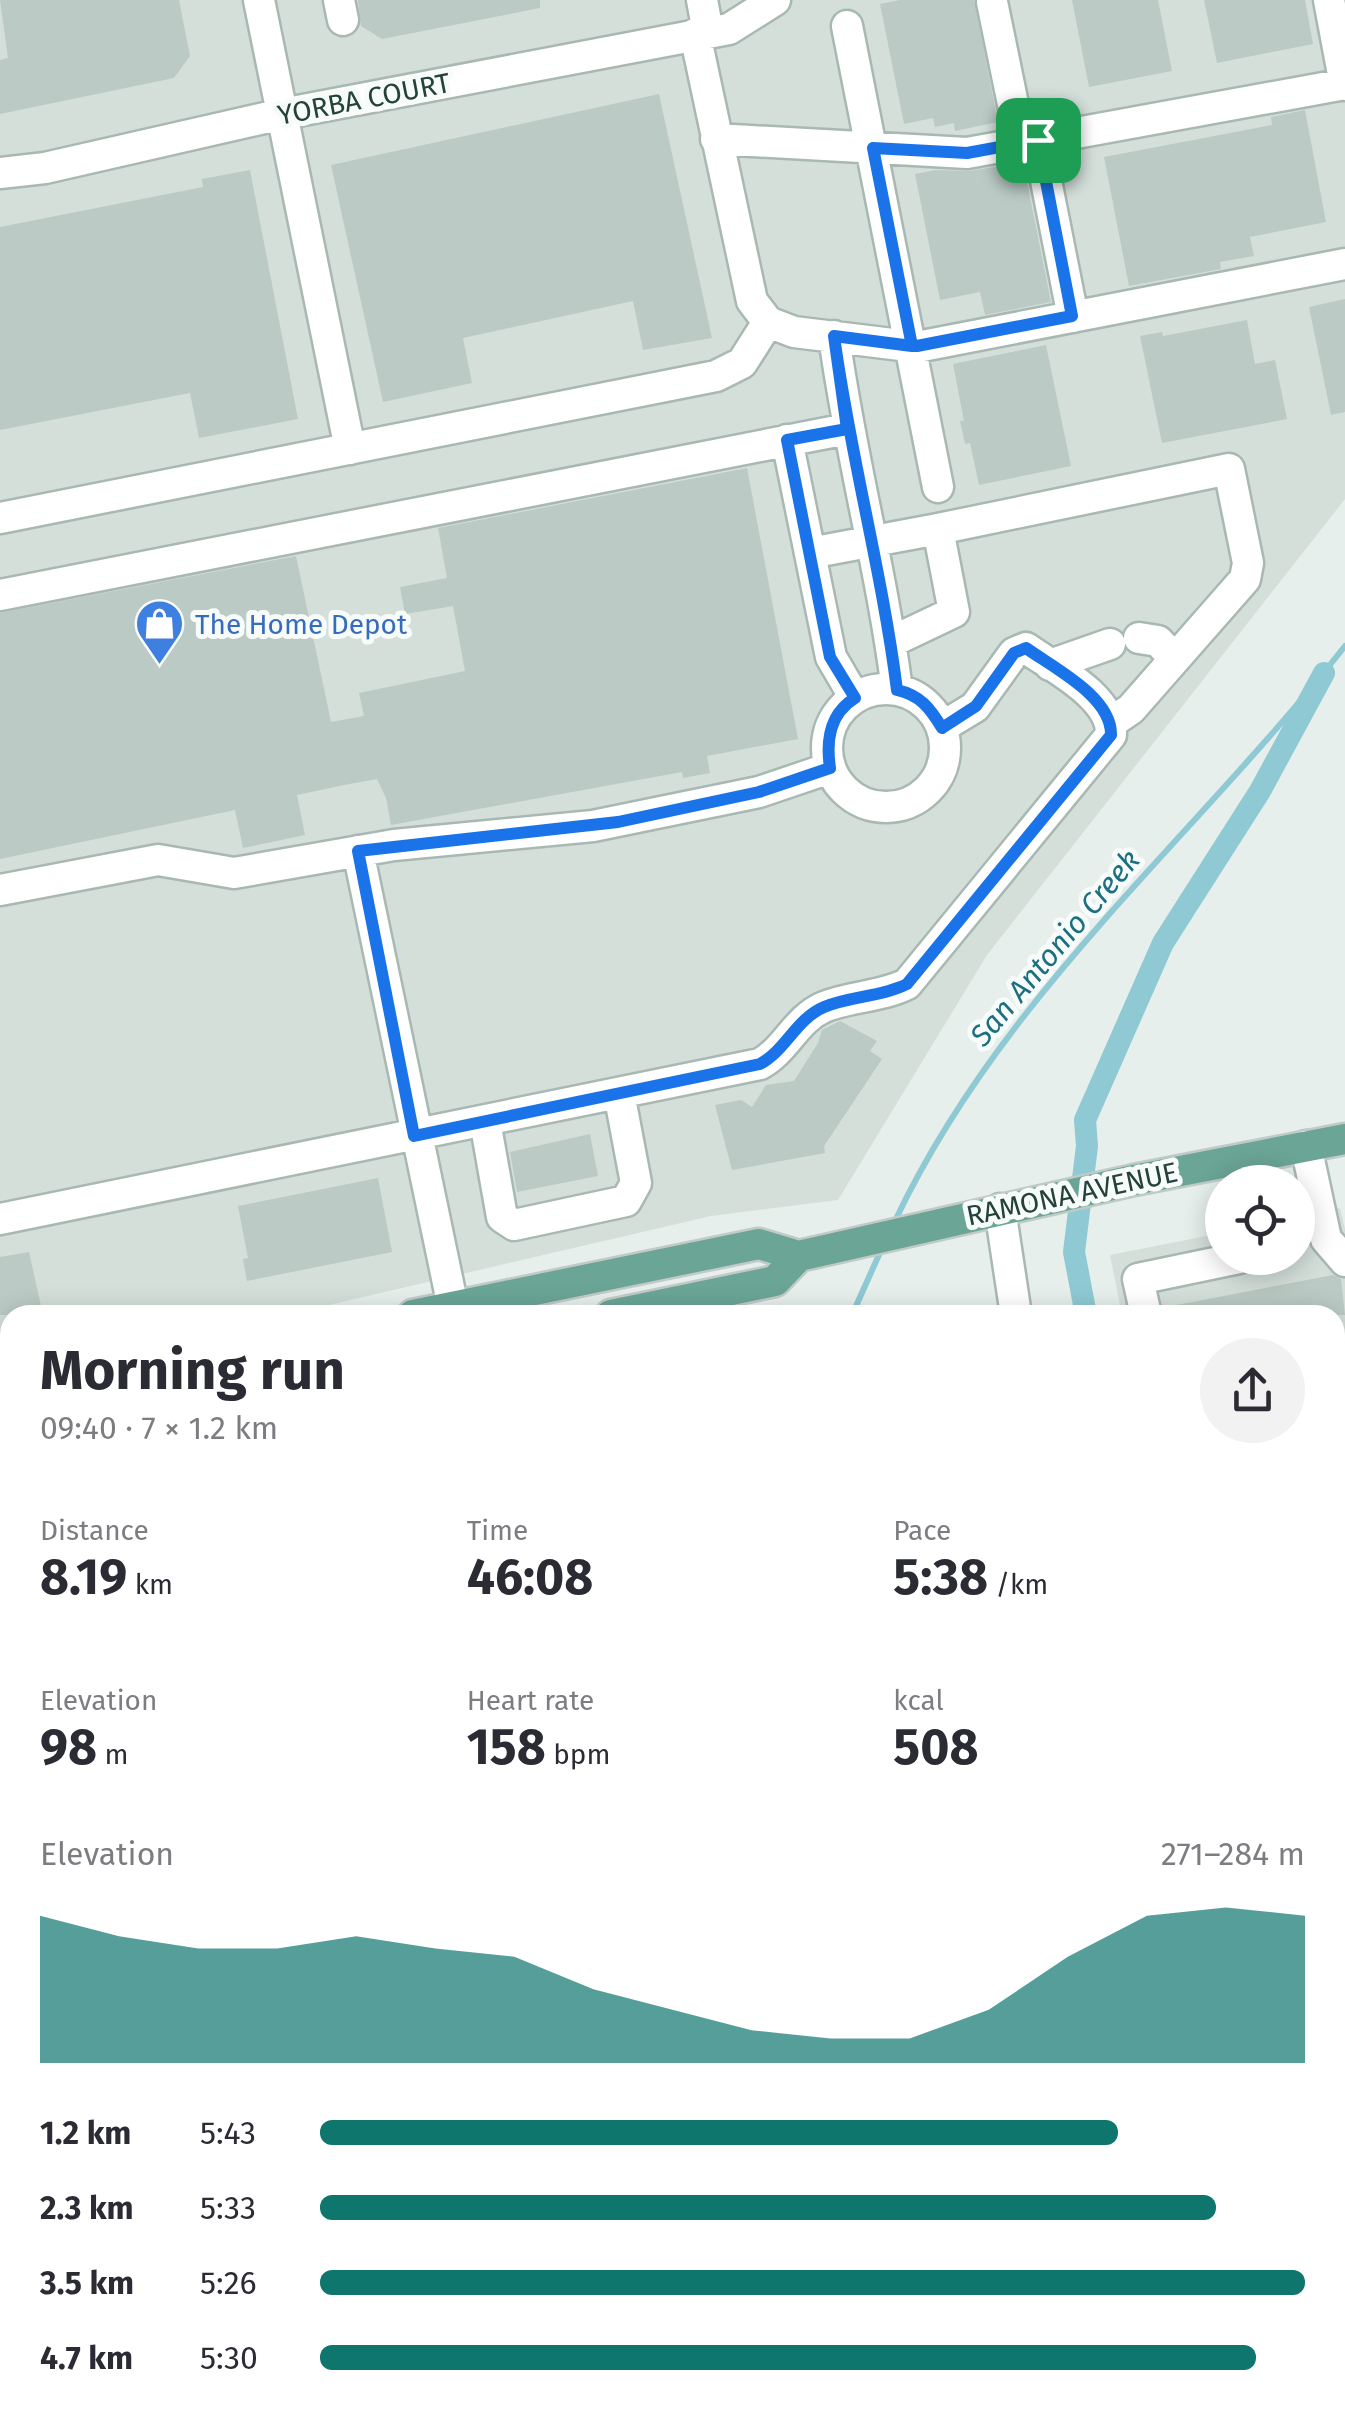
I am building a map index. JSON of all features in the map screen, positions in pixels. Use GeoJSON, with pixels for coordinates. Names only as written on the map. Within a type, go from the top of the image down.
{"type":"FeatureCollection","features":[{"type":"Feature","properties":{"kind":"main road","name":"RAMONA AVENUE"},"geometry":{"type":"LineString","coordinates":[[480,1305],[759,1244],[800,1256],[988,1211],[1345,1139]]}},
{"type":"Feature","properties":{"kind":"main road","name":"RAMONA AVENUE"},"geometry":{"type":"LineString","coordinates":[[660,1305],[775,1281],[800,1256]]}},
{"type":"Feature","properties":{"kind":"street"},"geometry":{"type":"LineString","coordinates":[[259,0],[350,449]]}},
{"type":"Feature","properties":{"kind":"street"},"geometry":{"type":"LineString","coordinates":[[702,0],[711,32],[716,138],[741,263],[752,301],[768,322],[794,332],[912,346],[1345,264]]}},
{"type":"Feature","properties":{"kind":"street"},"geometry":{"type":"LineString","coordinates":[[711,32],[775,0]]}},
{"type":"Feature","properties":{"kind":"street"},"geometry":{"type":"LineString","coordinates":[[716,138],[967,153],[1345,85],[1329,0]]}},
{"type":"Feature","properties":{"kind":"street"},"geometry":{"type":"LineString","coordinates":[[992,2],[1072,316]]}},
{"type":"Feature","properties":{"kind":"street"},"geometry":{"type":"LineString","coordinates":[[847,26],[938,487]]}},
{"type":"Feature","properties":{"kind":"street","name":"YORBA COURT"},"geometry":{"type":"LineString","coordinates":[[0,172],[45,168],[282,114],[711,32]]}},
{"type":"Feature","properties":{"kind":"street"},"geometry":{"type":"LineString","coordinates":[[0,518],[716,376],[742,363],[768,322]]}},
{"type":"Feature","properties":{"kind":"street"},"geometry":{"type":"LineString","coordinates":[[834,336],[847,429],[891,642],[897,690]]}},
{"type":"Feature","properties":{"kind":"street"},"geometry":{"type":"LineString","coordinates":[[0,595],[847,429]]}},
{"type":"Feature","properties":{"kind":"street"},"geometry":{"type":"LineString","coordinates":[[787,440],[830,657],[855,698]]}},
{"type":"Feature","properties":{"kind":"street"},"geometry":{"type":"LineString","coordinates":[[810,553],[1229,468],[1248,563],[1245,579],[1131,709],[1112,722]]}},
{"type":"Feature","properties":{"kind":"street"},"geometry":{"type":"LineString","coordinates":[[891,642],[954,612],[938,529]]}},
{"type":"Feature","properties":{"kind":"street"},"geometry":{"type":"LineString","coordinates":[[1050,665],[1125,641],[1158,640],[1176,658]]}},
{"type":"Feature","properties":{"kind":"street"},"geometry":{"type":"LineString","coordinates":[[0,1218],[760,1064],[776,1055],[805,1019],[824,1007],[892,992],[907,984],[1111,735],[1112,722],[1103,708],[1026,648],[1014,653],[976,706],[942,728]]}},
{"type":"Feature","properties":{"kind":"street"},"geometry":{"type":"LineString","coordinates":[[897,690],[911,694],[930,708],[942,728],[946,750],[940,773],[926,792],[907,804],[884,808],[861,802],[842,788],[830,768],[826,745],[832,723],[846,704],[866,692],[897,690]]}},
{"type":"Feature","properties":{"kind":"street"},"geometry":{"type":"LineString","coordinates":[[0,890],[158,860],[234,873],[358,851],[618,822],[759,792],[830,768]]}},
{"type":"Feature","properties":{"kind":"street"},"geometry":{"type":"LineString","coordinates":[[358,851],[452,1305]]}},
{"type":"Feature","properties":{"kind":"street"},"geometry":{"type":"LineString","coordinates":[[485,1121],[502,1217],[514,1225],[626,1201],[636,1182],[619,1094]]}},
{"type":"Feature","properties":{"kind":"street"},"geometry":{"type":"LineString","coordinates":[[1306,1146],[1323,1248]]}},
{"type":"Feature","properties":{"kind":"street"},"geometry":{"type":"LineString","coordinates":[[988,1211],[1013,1305]]}},
{"type":"Feature","properties":{"kind":"street"},"geometry":{"type":"LineString","coordinates":[[1144,1305],[1138,1280],[1205,1265]]}},
{"type":"Feature","properties":{"kind":"shaded area"},"geometry":{"type":"Polygon","coordinates":[[[0,0],[1345,0],[1345,499],[987,955],[838,1200],[711,1216],[329,1305],[0,1305],[0,0]]]}},
{"type":"Feature","properties":{"kind":"shaded area"},"geometry":{"type":"Polygon","coordinates":[[[1340,1208],[1345,1229],[1345,1305],[1120,1305],[1110,1255],[1205,1236],[1205,1275],[1315,1275],[1315,1215],[1340,1208]]]}},
{"type":"Feature","properties":{"kind":"building"},"geometry":{"type":"Polygon","coordinates":[[[0,0],[179,0],[190,56],[174,78],[0,114],[0,60],[8,58],[0,0]]]}},
{"type":"Feature","properties":{"kind":"building"},"geometry":{"type":"Polygon","coordinates":[[[358,0],[540,0],[540,8],[382,39],[361,26],[358,0]]]}},
{"type":"Feature","properties":{"kind":"building"},"geometry":{"type":"Polygon","coordinates":[[[900,0],[974,0],[998,122],[955,131],[954,123],[935,127],[933,118],[904,124],[880,4],[900,0]]]}},
{"type":"Feature","properties":{"kind":"building"},"geometry":{"type":"Polygon","coordinates":[[[1072,0],[1158,0],[1172,71],[1089,87],[1072,0]]]}},
{"type":"Feature","properties":{"kind":"building"},"geometry":{"type":"Polygon","coordinates":[[[1204,0],[1305,0],[1313,44],[1217,63],[1204,0]]]}},
{"type":"Feature","properties":{"kind":"building"},"geometry":{"type":"Polygon","coordinates":[[[659,94],[712,338],[643,350],[633,301],[463,338],[472,383],[383,402],[331,165],[659,94]]]}},
{"type":"Feature","properties":{"kind":"building"},"geometry":{"type":"Polygon","coordinates":[[[1305,110],[1326,222],[1250,237],[1254,256],[1220,262],[1221,269],[1129,286],[1104,157],[1272,125],[1271,117],[1305,110]]]}},
{"type":"Feature","properties":{"kind":"building"},"geometry":{"type":"Polygon","coordinates":[[[1023,162],[1051,302],[985,315],[980,292],[940,300],[915,174],[970,171],[1023,162]]]}},
{"type":"Feature","properties":{"kind":"building"},"geometry":{"type":"Polygon","coordinates":[[[250,170],[298,419],[199,438],[190,393],[0,430],[0,227],[203,187],[202,179],[250,170]]]}},
{"type":"Feature","properties":{"kind":"building"},"geometry":{"type":"Polygon","coordinates":[[[1345,299],[1345,412],[1331,415],[1309,307],[1345,299]]]}},
{"type":"Feature","properties":{"kind":"building"},"geometry":{"type":"Polygon","coordinates":[[[1247,320],[1255,364],[1275,360],[1287,419],[1162,443],[1140,336],[1162,332],[1163,336],[1247,320]]]}},
{"type":"Feature","properties":{"kind":"building"},"geometry":{"type":"Polygon","coordinates":[[[1046,345],[1071,466],[979,485],[970,443],[965,444],[960,421],[964,421],[953,364],[1046,345]]]}},
{"type":"Feature","properties":{"kind":"building"},"geometry":{"type":"Polygon","coordinates":[[[747,468],[798,739],[707,756],[710,773],[683,778],[682,772],[391,825],[386,798],[377,779],[344,785],[297,795],[305,835],[243,848],[235,810],[0,859],[0,613],[296,556],[331,722],[364,716],[359,693],[465,671],[453,606],[405,614],[400,587],[447,578],[438,528],[747,468]]]}},
{"type":"Feature","properties":{"kind":"building"},"geometry":{"type":"Polygon","coordinates":[[[840,1021],[877,1041],[870,1051],[882,1059],[824,1146],[825,1153],[732,1170],[715,1105],[741,1100],[752,1107],[766,1085],[794,1081],[822,1030],[840,1021]]]}},
{"type":"Feature","properties":{"kind":"building"},"geometry":{"type":"Polygon","coordinates":[[[590,1134],[598,1176],[517,1192],[510,1152],[590,1134]]]}},
{"type":"Feature","properties":{"kind":"building"},"geometry":{"type":"Polygon","coordinates":[[[378,1178],[392,1252],[247,1281],[243,1259],[248,1258],[238,1206],[378,1178]]]}},
{"type":"Feature","properties":{"kind":"building"},"geometry":{"type":"Polygon","coordinates":[[[29,1252],[41,1305],[0,1305],[0,1257],[29,1252]]]}},
{"type":"Feature","properties":{"kind":"building"},"geometry":{"type":"Polygon","coordinates":[[[1333,1275],[1341,1279],[1344,1305],[1176,1305],[1333,1275]]]}},
{"type":"Feature","properties":{"kind":"waterway","name":"San Antonio Creek"},"geometry":{"type":"LineString","coordinates":[[894,1223],[938,1141],[988,1064],[1044,991],[1345,646]]}},
{"type":"Feature","properties":{"kind":"waterway"},"geometry":{"type":"LineString","coordinates":[[1084,1305],[1074,1252],[1087,1146],[1085,1120],[1163,943],[1260,791],[1324,673]]}},
{"type":"Feature","properties":{"kind":"waterway","name":"San Antonio Creek"},"geometry":{"type":"LineString","coordinates":[[856,1305],[882,1248]]}},
{"type":"Feature","properties":{"kind":"place","name":"The Home Depot"},"geometry":{"type":"Point","coordinates":[160,666]}},
{"type":"Feature","properties":{"kind":"route"},"geometry":{"type":"LineString","coordinates":[[1038,140],[967,153],[873,148],[912,346],[834,336],[847,429],[787,440],[830,657],[855,698],[832,723],[826,745],[830,768],[759,792],[618,822],[358,851],[414,1136],[760,1064],[776,1055],[805,1019],[824,1007],[892,992],[907,984],[1111,735],[1112,722],[1103,708],[1026,648],[1014,653],[976,706],[942,728],[930,708],[911,694],[897,690],[889,624],[847,429],[834,336],[912,346],[917,346],[1072,316],[1038,140]]}}]}
